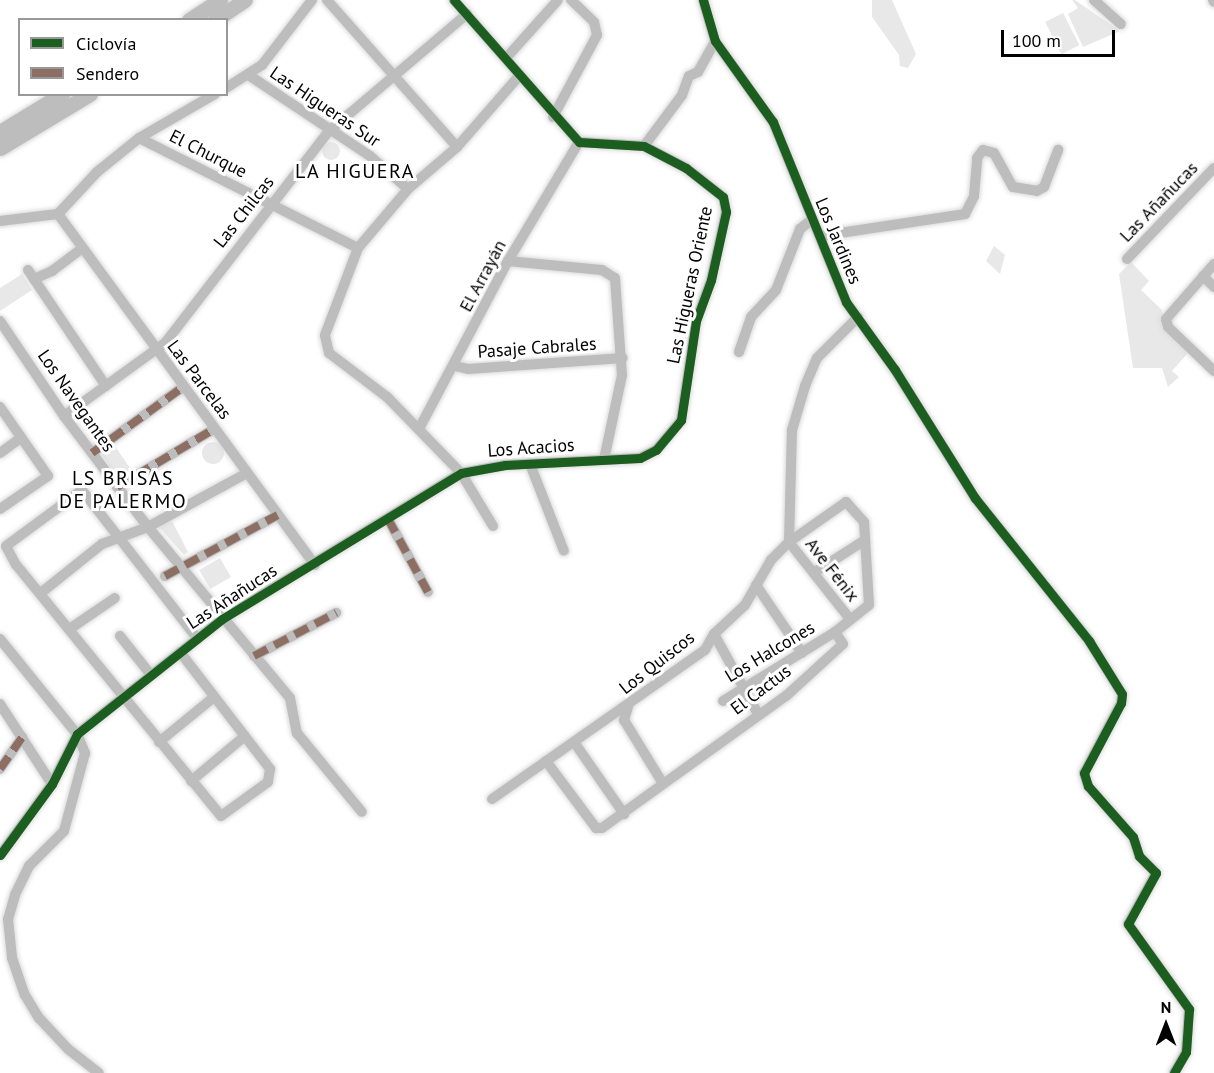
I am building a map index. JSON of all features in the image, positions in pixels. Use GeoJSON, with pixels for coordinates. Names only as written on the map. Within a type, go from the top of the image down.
{"type":"FeatureCollection","features":[{"type":"Feature","properties":{"kind":"highway"},"geometry":{"type":"LineString","coordinates":[[192,18],[220,0]]}},
{"type":"Feature","properties":{"kind":"highway"},"geometry":{"type":"LineString","coordinates":[[218,18],[245,0]]}},
{"type":"Feature","properties":{"kind":"highway"},"geometry":{"type":"LineString","coordinates":[[0,132],[59,96]]}},
{"type":"Feature","properties":{"kind":"highway"},"geometry":{"type":"LineString","coordinates":[[0,148],[87,96]]}},
{"type":"Feature","properties":{"kind":"street"},"geometry":{"type":"LineString","coordinates":[[228,87],[250,76],[274,51],[312,0]]}},
{"type":"Feature","properties":{"kind":"street"},"geometry":{"type":"LineString","coordinates":[[327,0],[457,147]]}},
{"type":"Feature","properties":{"kind":"street"},"geometry":{"type":"LineString","coordinates":[[454,0],[507,57],[519,76],[553,117],[579,142]]}},
{"type":"Feature","properties":{"kind":"street"},"geometry":{"type":"LineString","coordinates":[[507,57],[558,0]]}},
{"type":"Feature","properties":{"kind":"street"},"geometry":{"type":"LineString","coordinates":[[553,117],[597,35],[594,22],[571,0]]}},
{"type":"Feature","properties":{"kind":"street","name":"Los Jardines"},"geometry":{"type":"LineString","coordinates":[[703,0],[715,41],[773,122],[810,221],[820,236],[846,302],[967,484],[1089,641],[1122,694],[1121,703],[1084,772],[1088,786],[1133,837],[1140,856],[1156,873],[1128,924],[1189,1010],[1186,1052],[1174,1073]]}},
{"type":"Feature","properties":{"kind":"street"},"geometry":{"type":"LineString","coordinates":[[1094,0],[1121,24]]}},
{"type":"Feature","properties":{"kind":"street","name":"Las Chilcas"},"geometry":{"type":"LineString","coordinates":[[64,416],[165,343],[329,131],[396,78],[467,14]]}},
{"type":"Feature","properties":{"kind":"street"},"geometry":{"type":"LineString","coordinates":[[644,146],[682,94],[689,76],[698,72],[715,41]]}},
{"type":"Feature","properties":{"kind":"street","name":"Las Higueras Sur"},"geometry":{"type":"LineString","coordinates":[[250,76],[329,131],[370,156],[408,189]]}},
{"type":"Feature","properties":{"kind":"street"},"geometry":{"type":"LineString","coordinates":[[493,525],[461,472],[420,428],[346,368],[326,344],[326,325],[358,248],[408,189],[457,147],[519,76]]}},
{"type":"Feature","properties":{"kind":"street"},"geometry":{"type":"LineString","coordinates":[[0,221],[58,214],[98,172],[139,138],[212,96]]}},
{"type":"Feature","properties":{"kind":"street","name":"El Churque"},"geometry":{"type":"LineString","coordinates":[[139,138],[358,248]]}},
{"type":"Feature","properties":{"kind":"street","name":"Las Higueras Oriente"},"geometry":{"type":"LineString","coordinates":[[579,142],[644,146],[713,186],[723,197],[726,212],[711,280],[696,321],[681,420],[648,455],[604,460]]}},
{"type":"Feature","properties":{"kind":"street","name":"El Arrayán"},"geometry":{"type":"LineString","coordinates":[[420,428],[455,366],[508,261],[579,142]]}},
{"type":"Feature","properties":{"kind":"street"},"geometry":{"type":"LineString","coordinates":[[820,236],[965,214],[974,196],[977,158],[983,150],[994,153],[1013,187],[1037,191],[1044,188],[1058,150]]}},
{"type":"Feature","properties":{"kind":"street","name":"Las Añañucas"},"geometry":{"type":"LineString","coordinates":[[1127,259],[1214,168]]}},
{"type":"Feature","properties":{"kind":"street","name":"Las Parcelas"},"geometry":{"type":"LineString","coordinates":[[58,214],[315,565]]}},
{"type":"Feature","properties":{"kind":"street"},"geometry":{"type":"LineString","coordinates":[[739,352],[752,317],[776,290],[800,229],[810,221]]}},
{"type":"Feature","properties":{"kind":"street"},"geometry":{"type":"LineString","coordinates":[[82,248],[52,271],[31,274],[106,386]]}},
{"type":"Feature","properties":{"kind":"street"},"geometry":{"type":"LineString","coordinates":[[508,261],[602,270],[613,275],[618,285],[623,358],[618,407],[604,460]]}},
{"type":"Feature","properties":{"kind":"street"},"geometry":{"type":"LineString","coordinates":[[1214,264],[1168,314],[1166,322],[1214,371]]}},
{"type":"Feature","properties":{"kind":"street"},"geometry":{"type":"LineString","coordinates":[[1203,276],[1214,287]]}},
{"type":"Feature","properties":{"kind":"street"},"geometry":{"type":"LineString","coordinates":[[789,542],[793,418],[817,358],[858,317]]}},
{"type":"Feature","properties":{"kind":"street","name":"Los Navegantes"},"geometry":{"type":"LineString","coordinates":[[0,321],[64,416],[117,487],[178,566],[290,698],[297,734],[362,812]]}},
{"type":"Feature","properties":{"kind":"street","name":"Pasaje Cabrales"},"geometry":{"type":"LineString","coordinates":[[455,366],[468,369],[623,358]]}},
{"type":"Feature","properties":{"kind":"street"},"geometry":{"type":"LineString","coordinates":[[92,453],[183,387]]}},
{"type":"Feature","properties":{"kind":"street"},"geometry":{"type":"LineString","coordinates":[[0,407],[48,476],[0,509]]}},
{"type":"Feature","properties":{"kind":"street"},"geometry":{"type":"LineString","coordinates":[[117,487],[214,429]]}},
{"type":"Feature","properties":{"kind":"street"},"geometry":{"type":"LineString","coordinates":[[0,453],[21,438]]}},
{"type":"Feature","properties":{"kind":"street","name":"Los Acacios"},"geometry":{"type":"LineString","coordinates":[[461,472],[530,464],[604,460]]}},
{"type":"Feature","properties":{"kind":"street"},"geometry":{"type":"LineString","coordinates":[[530,464],[564,551]]}},
{"type":"Feature","properties":{"kind":"street","name":"Las Añañucas"},"geometry":{"type":"LineString","coordinates":[[0,855],[52,784],[77,734],[222,619],[315,565],[461,472]]}},
{"type":"Feature","properties":{"kind":"street"},"geometry":{"type":"LineString","coordinates":[[42,592],[102,544],[120,541],[247,473]]}},
{"type":"Feature","properties":{"kind":"street"},"geometry":{"type":"LineString","coordinates":[[180,652],[270,769],[266,784],[221,816],[123,698],[42,592],[16,566],[6,546],[81,490],[197,638]]}},
{"type":"Feature","properties":{"kind":"street","name":"Los Quiscos"},"geometry":{"type":"LineString","coordinates":[[492,798],[628,706],[705,650],[714,634],[745,605],[771,560],[789,542],[846,502],[864,522],[865,540]]}},
{"type":"Feature","properties":{"kind":"street"},"geometry":{"type":"LineString","coordinates":[[165,576],[178,566],[278,515]]}},
{"type":"Feature","properties":{"kind":"street"},"geometry":{"type":"LineString","coordinates":[[388,519],[428,592]]}},
{"type":"Feature","properties":{"kind":"street"},"geometry":{"type":"LineString","coordinates":[[815,572],[865,540],[869,605],[835,632]]}},
{"type":"Feature","properties":{"kind":"street","name":"Ave Fénix"},"geometry":{"type":"LineString","coordinates":[[789,542],[850,619]]}},
{"type":"Feature","properties":{"kind":"street"},"geometry":{"type":"LineString","coordinates":[[756,585],[802,653]]}},
{"type":"Feature","properties":{"kind":"street"},"geometry":{"type":"LineString","coordinates":[[71,628],[115,598]]}},
{"type":"Feature","properties":{"kind":"street"},"geometry":{"type":"LineString","coordinates":[[254,657],[336,613]]}},
{"type":"Feature","properties":{"kind":"street","name":"Los Halcones"},"geometry":{"type":"LineString","coordinates":[[723,700],[835,632]]}},
{"type":"Feature","properties":{"kind":"street","name":"El Cactus"},"geometry":{"type":"LineString","coordinates":[[546,761],[596,828],[602,828],[624,814],[662,782],[786,696],[843,644],[835,632]]}},
{"type":"Feature","properties":{"kind":"street"},"geometry":{"type":"LineString","coordinates":[[714,634],[758,714]]}},
{"type":"Feature","properties":{"kind":"street"},"geometry":{"type":"LineString","coordinates":[[120,636],[151,675]]}},
{"type":"Feature","properties":{"kind":"street"},"geometry":{"type":"LineString","coordinates":[[0,639],[77,734],[86,753],[67,824],[56,842],[25,872],[10,908],[9,932],[16,970],[32,1006],[57,1040],[99,1073]]}},
{"type":"Feature","properties":{"kind":"street"},"geometry":{"type":"LineString","coordinates":[[159,742],[214,698]]}},
{"type":"Feature","properties":{"kind":"street"},"geometry":{"type":"LineString","coordinates":[[0,704],[52,784]]}},
{"type":"Feature","properties":{"kind":"street"},"geometry":{"type":"LineString","coordinates":[[628,706],[624,713],[627,726],[662,782]]}},
{"type":"Feature","properties":{"kind":"street"},"geometry":{"type":"LineString","coordinates":[[191,781],[245,736]]}},
{"type":"Feature","properties":{"kind":"street"},"geometry":{"type":"LineString","coordinates":[[0,769],[22,737]]}},
{"type":"Feature","properties":{"kind":"street"},"geometry":{"type":"LineString","coordinates":[[574,742],[624,814]]}},
{"type":"Feature","properties":{"kind":"shaded area"},"geometry":{"type":"Polygon","coordinates":[[[872,0],[892,0],[916,54],[908,68],[900,66],[899,55],[872,17],[872,0]]]}},
{"type":"Feature","properties":{"kind":"shaded area"},"geometry":{"type":"Polygon","coordinates":[[[1072,0],[1120,31],[1083,47],[1068,14],[1078,8],[1072,0]]]}},
{"type":"Feature","properties":{"kind":"shaded area"},"geometry":{"type":"Polygon","coordinates":[[[1063,13],[1079,45],[1062,54],[1045,22],[1063,13]]]}},
{"type":"Feature","properties":{"kind":"shaded area"},"geometry":{"type":"Polygon","coordinates":[[[331,142],[337,145],[340,151],[337,157],[331,160],[325,157],[322,151],[325,145],[331,142]]]}},
{"type":"Feature","properties":{"kind":"shaded area"},"geometry":{"type":"Polygon","coordinates":[[[994,246],[1005,255],[1000,274],[986,261],[994,246]]]}},
{"type":"Feature","properties":{"kind":"shaded area"},"geometry":{"type":"Polygon","coordinates":[[[1131,262],[1149,281],[1141,290],[1162,310],[1164,329],[1188,353],[1172,371],[1179,377],[1168,387],[1162,368],[1133,368],[1119,274],[1131,262]]]}},
{"type":"Feature","properties":{"kind":"shaded area"},"geometry":{"type":"Polygon","coordinates":[[[22,274],[32,290],[0,311],[0,288],[22,274]]]}},
{"type":"Feature","properties":{"kind":"shaded area"},"geometry":{"type":"Polygon","coordinates":[[[213,442],[223,449],[224,453],[217,463],[213,464],[203,457],[202,453],[209,443],[213,442]]]}},
{"type":"Feature","properties":{"kind":"shaded area"},"geometry":{"type":"Polygon","coordinates":[[[115,446],[132,471],[119,480],[102,455],[115,446]]]}},
{"type":"Feature","properties":{"kind":"shaded area"},"geometry":{"type":"Polygon","coordinates":[[[171,519],[188,552],[184,555],[158,526],[171,519]]]}},
{"type":"Feature","properties":{"kind":"shaded area"},"geometry":{"type":"Polygon","coordinates":[[[220,558],[231,577],[210,589],[199,570],[220,558]]]}},
{"type":"Feature","properties":{"kind":"marked path"},"geometry":{"type":"LineString","coordinates":[[92,453],[183,387]]}},
{"type":"Feature","properties":{"kind":"marked path"},"geometry":{"type":"LineString","coordinates":[[117,487],[214,429]]}},
{"type":"Feature","properties":{"kind":"marked path"},"geometry":{"type":"LineString","coordinates":[[165,576],[278,515]]}},
{"type":"Feature","properties":{"kind":"marked path"},"geometry":{"type":"LineString","coordinates":[[388,519],[428,592]]}},
{"type":"Feature","properties":{"kind":"marked path"},"geometry":{"type":"LineString","coordinates":[[254,656],[336,613]]}},
{"type":"Feature","properties":{"kind":"marked path"},"geometry":{"type":"LineString","coordinates":[[0,769],[22,737]]}},
{"type":"Feature","properties":{"kind":"cycle path"},"geometry":{"type":"LineString","coordinates":[[0,855],[52,784],[77,734],[222,619],[461,473],[505,465],[640,458],[656,450],[681,420],[696,321],[711,280],[726,212],[723,197],[686,168],[644,146],[579,142],[454,0]]}},
{"type":"Feature","properties":{"kind":"cycle path"},"geometry":{"type":"LineString","coordinates":[[703,0],[715,41],[773,122],[846,302],[895,370],[975,498],[1089,641],[1122,694],[1121,703],[1084,773],[1088,786],[1133,837],[1139,856],[1156,873],[1128,924],[1189,1009],[1186,1052],[1174,1073]]}},
{"type":"Feature","properties":{"kind":"district","name":"LA HIGUERA"},"geometry":{"type":"Point","coordinates":[355,171]}},
{"type":"Feature","properties":{"kind":"district","name":"LS BRISAS DE PALERMO"},"geometry":{"type":"Point","coordinates":[123,490]}}]}
